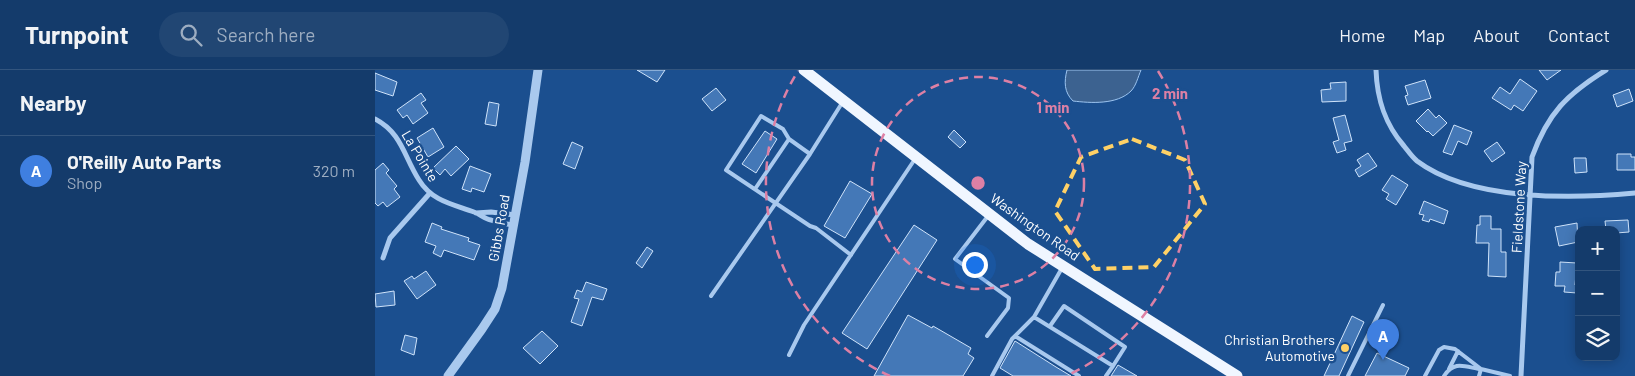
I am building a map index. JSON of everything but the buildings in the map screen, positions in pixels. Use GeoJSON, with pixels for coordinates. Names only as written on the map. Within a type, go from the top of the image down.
{"type":"FeatureCollection","features":[{"type":"Feature","properties":{"kind":"main road","name":"Washington Road"},"geometry":{"type":"LineString","coordinates":[[803,70],[1028,244],[1237,376]]}},
{"type":"Feature","properties":{"kind":"street","name":"Gibbs Road"},"geometry":{"type":"LineString","coordinates":[[448,376],[495,309],[502,288],[525,162],[538,70]]}},
{"type":"Feature","properties":{"kind":"street"},"geometry":{"type":"LineString","coordinates":[[1376,70],[1377,91],[1381,109],[1390,128],[1416,160],[1437,172],[1466,184],[1493,191],[1595,197],[1635,193]]}},
{"type":"Feature","properties":{"kind":"street","name":"Fieldstone Way"},"geometry":{"type":"LineString","coordinates":[[1521,376],[1532,157],[1539,137],[1568,96],[1606,70]]}},
{"type":"Feature","properties":{"kind":"street","name":"La Pointe"},"geometry":{"type":"LineString","coordinates":[[375,119],[389,128],[401,143],[419,181],[430,193],[442,202],[475,213],[489,220],[513,225]]}},
{"type":"Feature","properties":{"kind":"street"},"geometry":{"type":"LineString","coordinates":[[383,258],[390,238],[430,193]]}},
{"type":"Feature","properties":{"kind":"street","name":"La Pointe"},"geometry":{"type":"LineString","coordinates":[[475,213],[491,212],[515,215]]}},
{"type":"Feature","properties":{"kind":"lane"},"geometry":{"type":"LineString","coordinates":[[711,296],[810,154],[843,101]]}},
{"type":"Feature","properties":{"kind":"lane"},"geometry":{"type":"LineString","coordinates":[[810,154],[789,139],[783,129],[761,116],[726,170],[810,226],[816,228],[851,254]]}},
{"type":"Feature","properties":{"kind":"lane"},"geometry":{"type":"LineString","coordinates":[[755,189],[789,139]]}},
{"type":"Feature","properties":{"kind":"lane"},"geometry":{"type":"LineString","coordinates":[[789,355],[804,325],[916,157]]}},
{"type":"Feature","properties":{"kind":"lane"},"geometry":{"type":"LineString","coordinates":[[987,336],[1008,308],[1009,298],[955,259],[989,214]]}},
{"type":"Feature","properties":{"kind":"lane"},"geometry":{"type":"LineString","coordinates":[[993,376],[1015,336],[1034,317],[1063,266]]}},
{"type":"Feature","properties":{"kind":"lane"},"geometry":{"type":"LineString","coordinates":[[1348,376],[1383,305]]}},
{"type":"Feature","properties":{"kind":"lane"},"geometry":{"type":"LineString","coordinates":[[1050,326],[1064,306],[1125,346],[1106,376]]}},
{"type":"Feature","properties":{"kind":"lane"},"geometry":{"type":"LineString","coordinates":[[1034,317],[1113,366]]}},
{"type":"Feature","properties":{"kind":"lane"},"geometry":{"type":"LineString","coordinates":[[1015,336],[1079,376]]}},
{"type":"Feature","properties":{"kind":"lane"},"geometry":{"type":"LineString","coordinates":[[1425,376],[1439,350],[1444,347],[1450,347],[1458,351],[1481,369]]}},
{"type":"Feature","properties":{"kind":"lane"},"geometry":{"type":"LineString","coordinates":[[1444,376],[1458,351]]}},
{"type":"Feature","properties":{"kind":"lane"},"geometry":{"type":"LineString","coordinates":[[1449,369],[1458,365],[1510,376]]}},
{"type":"Feature","properties":{"kind":"lane"},"geometry":{"type":"LineString","coordinates":[[1479,376],[1481,369]]}},
{"type":"Feature","properties":{"kind":"highlighted area"},"geometry":{"type":"Polygon","coordinates":[[[1132,139],[1185,160],[1205,204],[1154,267],[1095,269],[1055,211],[1081,157],[1132,139]]]}},
{"type":"Feature","properties":{"kind":"water"},"geometry":{"type":"Polygon","coordinates":[[[1067,70],[1141,70],[1134,87],[1125,96],[1111,101],[1095,102],[1073,101],[1066,87],[1067,70]]]}},
{"type":"Feature","properties":{"kind":"place","name":"Christian Brothers Automotive"},"geometry":{"type":"Point","coordinates":[1345,348]}},
{"type":"Feature","properties":{"kind":"place","name":"O'Reilly Auto Parts"},"geometry":{"type":"Point","coordinates":[1383,360]}}]}
